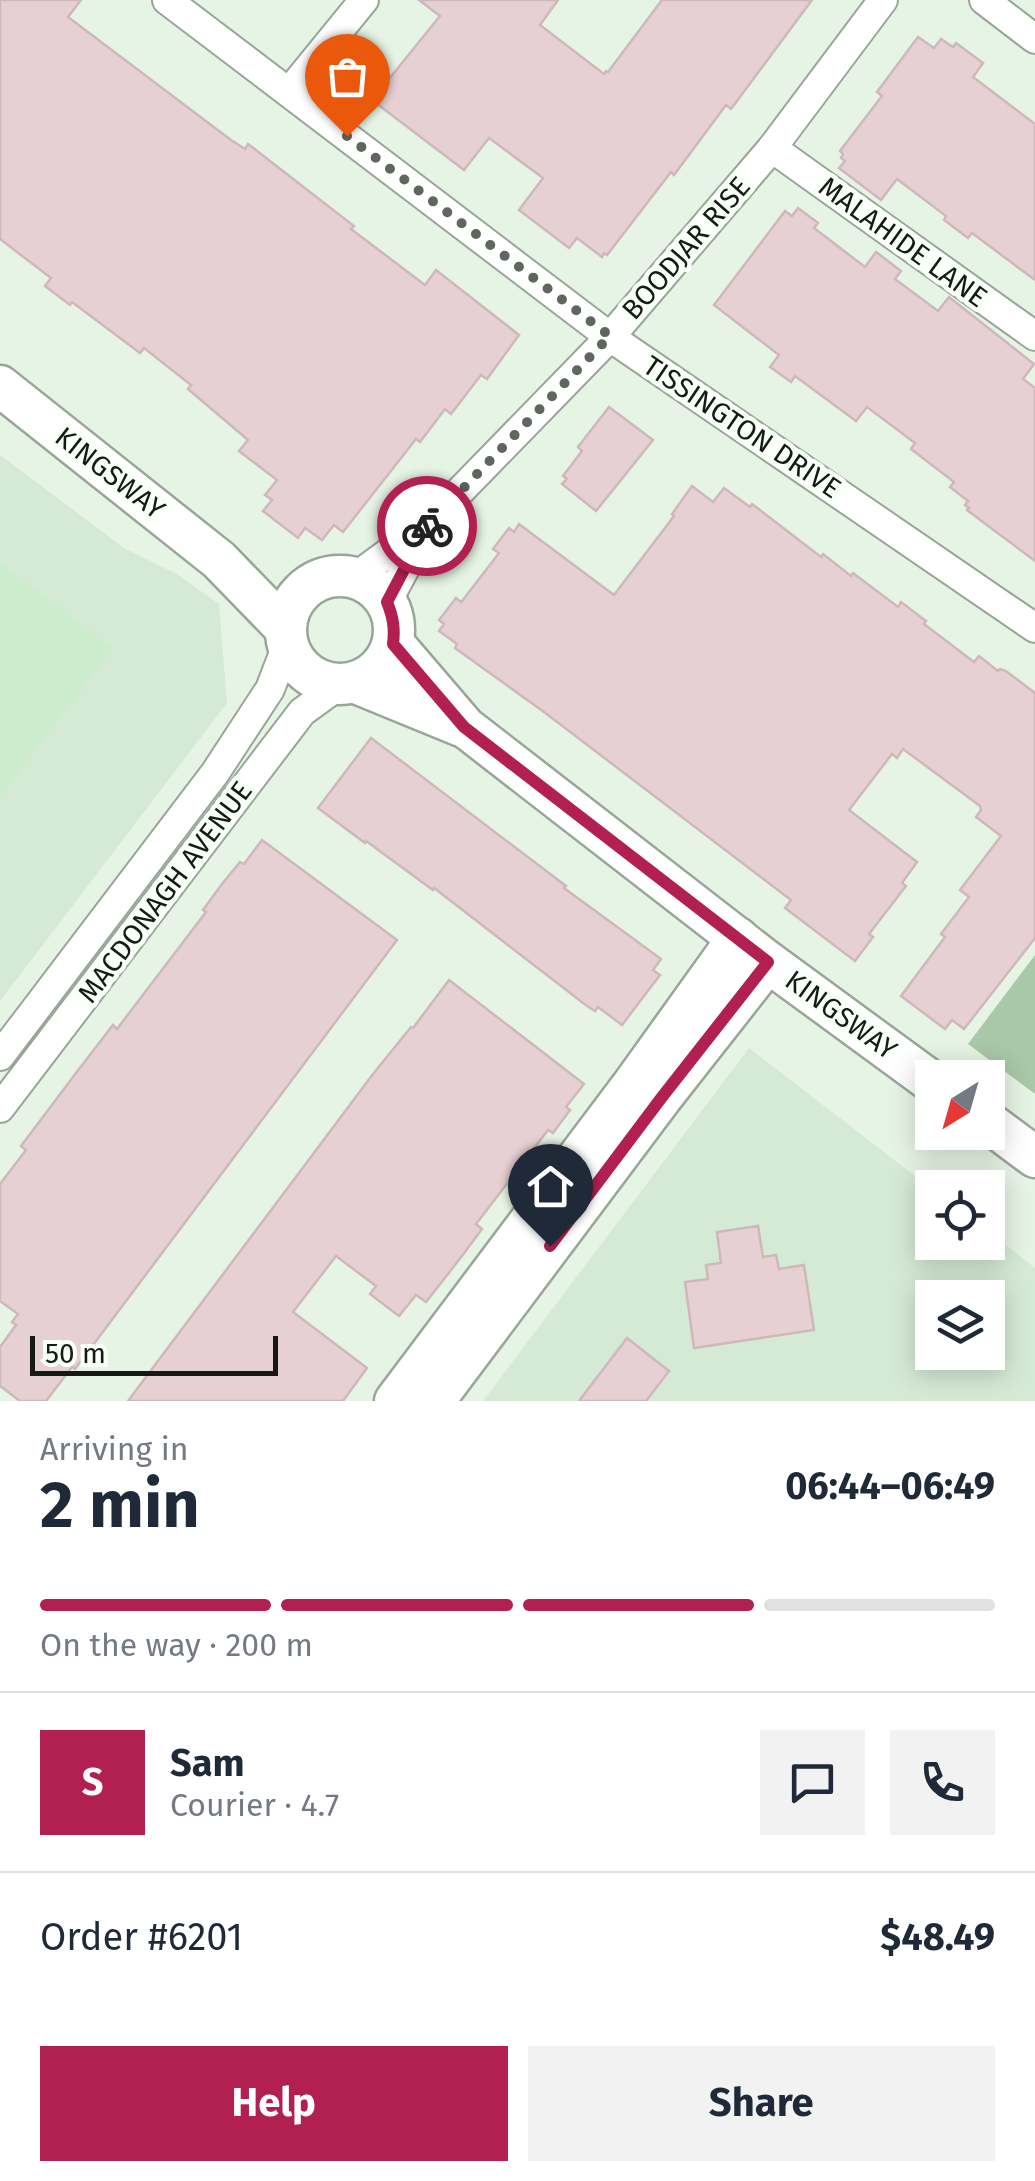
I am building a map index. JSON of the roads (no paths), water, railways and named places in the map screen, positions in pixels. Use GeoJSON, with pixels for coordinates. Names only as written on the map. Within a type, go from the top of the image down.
{"type":"FeatureCollection","features":[{"type":"Feature","properties":{"kind":"main road","name":"KINGSWAY"},"geometry":{"type":"LineString","coordinates":[[0,386],[219,560],[286,637],[294,661],[307,674],[322,682],[348,684],[464,727]]}},
{"type":"Feature","properties":{"kind":"main road","name":"KINGSWAY"},"geometry":{"type":"LineString","coordinates":[[219,560],[313,583],[326,577],[354,578]]}},
{"type":"Feature","properties":{"kind":"main road"},"geometry":{"type":"LineString","coordinates":[[348,684],[373,674],[386,660],[394,630],[387,602],[367,583],[354,578]]}},
{"type":"Feature","properties":{"kind":"main road"},"geometry":{"type":"LineString","coordinates":[[286,637],[289,610],[298,594],[313,583]]}},
{"type":"Feature","properties":{"kind":"main road","name":"KINGSWAY"},"geometry":{"type":"LineString","coordinates":[[393,644],[464,727],[915,1069]]}},
{"type":"Feature","properties":{"kind":"main road"},"geometry":{"type":"LineString","coordinates":[[434,1401],[634,1083],[753,950]]}},
{"type":"Feature","properties":{"kind":"main road"},"geometry":{"type":"LineString","coordinates":[[1005,1135],[1035,1157]]}},
{"type":"Feature","properties":{"kind":"main road"},"geometry":{"type":"LineString","coordinates":[[395,1401],[516,1266]]}},
{"type":"Feature","properties":{"kind":"street","name":"TISSINGTON DRIVE"},"geometry":{"type":"LineString","coordinates":[[168,0],[610,336],[1035,628]]}},
{"type":"Feature","properties":{"kind":"street"},"geometry":{"type":"LineString","coordinates":[[289,92],[364,0]]}},
{"type":"Feature","properties":{"kind":"street","name":"BOODJAR RISE"},"geometry":{"type":"LineString","coordinates":[[354,578],[429,523],[610,336],[772,148],[883,0]]}},
{"type":"Feature","properties":{"kind":"street"},"geometry":{"type":"LineString","coordinates":[[984,0],[1035,38]]}},
{"type":"Feature","properties":{"kind":"street","name":"MALAHIDE LANE"},"geometry":{"type":"LineString","coordinates":[[772,148],[1035,336]]}},
{"type":"Feature","properties":{"kind":"street","name":"BOODJAR RISE"},"geometry":{"type":"LineString","coordinates":[[387,602],[429,523]]}},
{"type":"Feature","properties":{"kind":"street","name":"MACDONAGH AVENUE"},"geometry":{"type":"LineString","coordinates":[[0,1056],[215,773],[270,689],[286,637]]}},
{"type":"Feature","properties":{"kind":"street","name":"MACDONAGH AVENUE"},"geometry":{"type":"LineString","coordinates":[[0,1108],[302,712],[348,684]]}}]}
